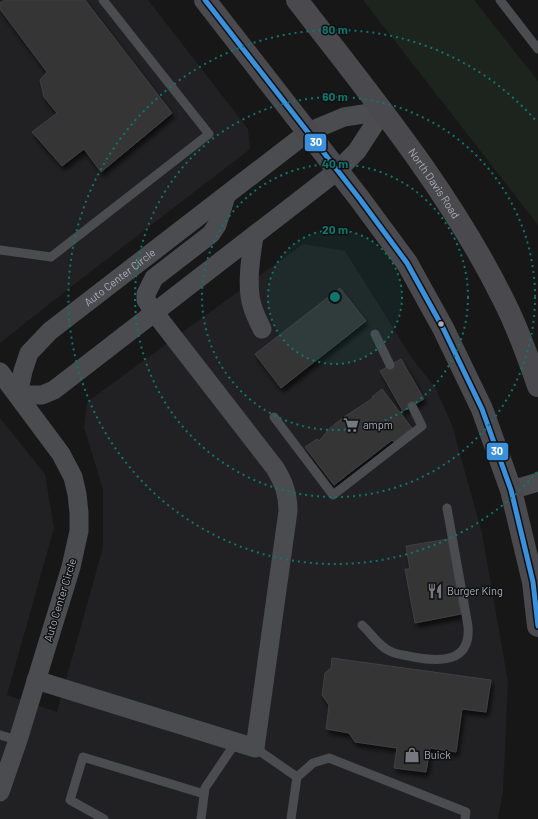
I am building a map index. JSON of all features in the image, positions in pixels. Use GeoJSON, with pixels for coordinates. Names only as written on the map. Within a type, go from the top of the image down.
{"type":"FeatureCollection","features":[{"type":"Feature","properties":{"kind":"main road"},"geometry":{"type":"LineString","coordinates":[[205,0],[338,171],[407,263],[439,321],[482,408],[511,490],[533,582],[538,626]]}},
{"type":"Feature","properties":{"kind":"main road","name":"North Davis Road"},"geometry":{"type":"LineString","coordinates":[[297,0],[383,111],[436,184],[478,252],[504,300],[538,386]]}},
{"type":"Feature","properties":{"kind":"street","name":"Auto Center Circle"},"geometry":{"type":"LineString","coordinates":[[0,792],[9,738],[36,680],[76,548],[79,531],[77,494],[73,477],[62,454],[18,396],[23,371],[29,353],[50,331],[308,132],[344,117],[383,111]]}},
{"type":"Feature","properties":{"kind":"street"},"geometry":{"type":"LineString","coordinates":[[0,372],[18,396],[42,395],[54,390],[338,171],[357,151],[383,111]]}},
{"type":"Feature","properties":{"kind":"street"},"geometry":{"type":"LineString","coordinates":[[36,680],[255,748],[288,511],[286,488],[275,468],[146,300],[146,294],[154,278],[212,234],[217,225],[226,196]]}},
{"type":"Feature","properties":{"kind":"street"},"geometry":{"type":"LineString","coordinates":[[254,236],[250,263],[250,298],[251,304],[262,329]]}},
{"type":"Feature","properties":{"kind":"street"},"geometry":{"type":"LineString","coordinates":[[511,490],[538,482]]}},
{"type":"Feature","properties":{"kind":"lane"},"geometry":{"type":"LineString","coordinates":[[0,250],[51,257],[209,134],[103,0]]}},
{"type":"Feature","properties":{"kind":"lane"},"geometry":{"type":"LineString","coordinates":[[500,0],[538,49]]}},
{"type":"Feature","properties":{"kind":"lane"},"geometry":{"type":"LineString","coordinates":[[375,334],[390,365]]}},
{"type":"Feature","properties":{"kind":"lane"},"geometry":{"type":"LineString","coordinates":[[274,417],[333,495],[422,426],[412,406]]}},
{"type":"Feature","properties":{"kind":"lane"},"geometry":{"type":"LineString","coordinates":[[362,625],[385,648],[392,652],[425,659],[442,659],[458,655],[463,651],[469,636],[468,626],[447,508]]}},
{"type":"Feature","properties":{"kind":"lane"},"geometry":{"type":"LineString","coordinates":[[201,819],[205,788],[236,742]]}},
{"type":"Feature","properties":{"kind":"lane"},"geometry":{"type":"LineString","coordinates":[[255,748],[297,777]]}},
{"type":"Feature","properties":{"kind":"lane"},"geometry":{"type":"LineString","coordinates":[[104,819],[70,800],[83,757],[204,794]]}},
{"type":"Feature","properties":{"kind":"lane"},"geometry":{"type":"LineString","coordinates":[[292,819],[297,777],[313,763],[329,758],[466,812],[465,819]]}},
{"type":"Feature","properties":{"kind":"shaded area"},"geometry":{"type":"Polygon","coordinates":[[[0,0],[148,0],[248,129],[250,149],[0,343],[0,0]]]}},
{"type":"Feature","properties":{"kind":"shaded area"},"geometry":{"type":"Polygon","coordinates":[[[363,0],[474,0],[538,81],[538,225],[363,0]]]}},
{"type":"Feature","properties":{"kind":"shaded area"},"geometry":{"type":"Polygon","coordinates":[[[303,244],[345,251],[412,358],[436,389],[452,425],[482,533],[508,682],[503,791],[498,819],[0,819],[0,418],[45,474],[54,528],[7,695],[57,712],[103,547],[103,489],[84,428],[87,402],[303,244]]]}},
{"type":"Feature","properties":{"kind":"building"},"geometry":{"type":"Polygon","coordinates":[[[5,0],[85,0],[172,113],[101,172],[84,149],[62,166],[32,132],[57,113],[44,97],[40,80],[47,72],[0,9],[0,3],[5,0]]]}},
{"type":"Feature","properties":{"kind":"building"},"geometry":{"type":"Polygon","coordinates":[[[340,288],[366,321],[281,388],[255,354],[340,288]]]}},
{"type":"Feature","properties":{"kind":"building"},"geometry":{"type":"Polygon","coordinates":[[[401,359],[424,399],[403,411],[380,371],[401,359]]]}},
{"type":"Feature","properties":{"kind":"building"},"geometry":{"type":"Polygon","coordinates":[[[382,389],[412,428],[394,442],[392,440],[334,485],[305,447],[317,439],[319,441],[330,428],[373,398],[372,397],[382,389]]]}},
{"type":"Feature","properties":{"kind":"building"},"geometry":{"type":"Polygon","coordinates":[[[448,539],[461,614],[415,623],[405,569],[410,569],[406,546],[448,539]]]}},
{"type":"Feature","properties":{"kind":"building"},"geometry":{"type":"Polygon","coordinates":[[[332,658],[491,680],[486,712],[462,709],[456,752],[430,748],[426,772],[394,768],[397,748],[355,742],[349,733],[326,729],[329,705],[322,695],[325,673],[331,668],[332,658]]]}},
{"type":"Feature","properties":{"kind":"transit line","name":"30"},"geometry":{"type":"LineString","coordinates":[[205,0],[359,198],[407,263],[443,328],[482,409],[511,490],[533,582],[538,626]]}},
{"type":"Feature","properties":{"kind":"place","name":"ampm"},"geometry":{"type":"Point","coordinates":[351,425]}},
{"type":"Feature","properties":{"kind":"place","name":"Burger King"},"geometry":{"type":"Point","coordinates":[435,591]}},
{"type":"Feature","properties":{"kind":"place","name":"Buick"},"geometry":{"type":"Point","coordinates":[412,755]}}]}
